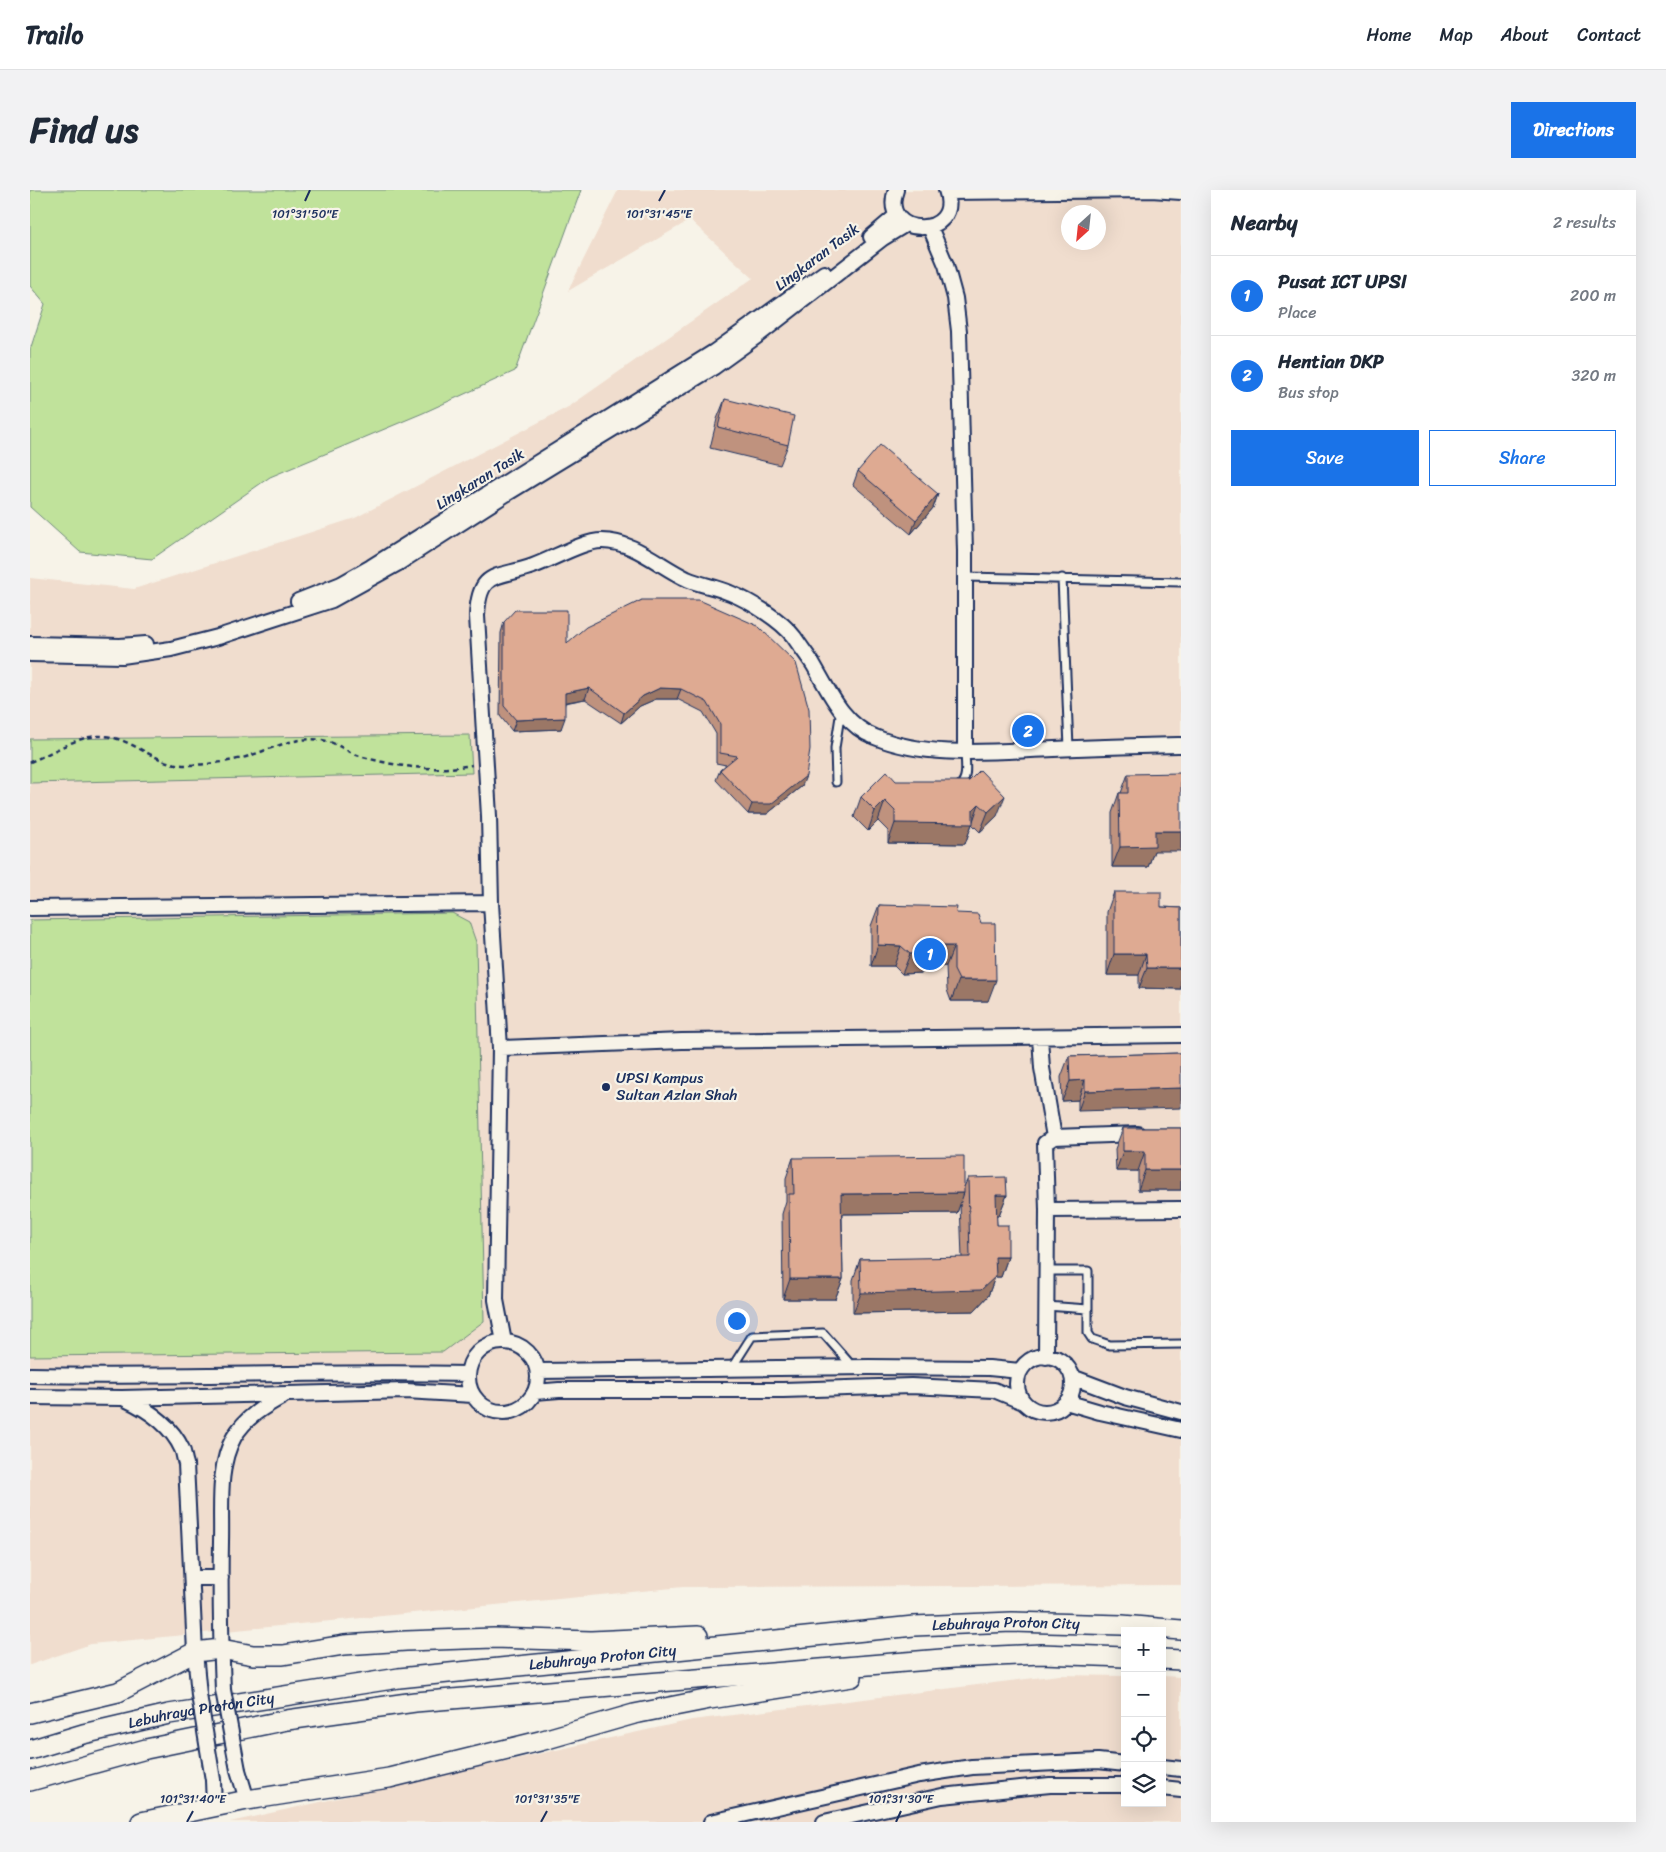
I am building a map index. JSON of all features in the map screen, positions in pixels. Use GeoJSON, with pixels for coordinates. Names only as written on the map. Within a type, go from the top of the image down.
{"type":"FeatureCollection","features":[{"type":"Feature","properties":{"kind":"main road","name":"Lebuhraya Proton City"},"geometry":{"type":"LineString","coordinates":[[30,1750],[84,1734],[169,1714],[399,1678],[914,1626],[1012,1622],[1122,1625],[1181,1630]]}},
{"type":"Feature","properties":{"kind":"main road"},"geometry":{"type":"LineString","coordinates":[[30,1713],[118,1692],[195,1652],[221,1649],[254,1655],[284,1655],[344,1645],[406,1641],[494,1638],[591,1641],[914,1626]]}},
{"type":"Feature","properties":{"kind":"main road","name":"Lebuhraya Proton City"},"geometry":{"type":"LineString","coordinates":[[30,1781],[146,1749],[278,1722],[416,1702],[954,1658],[1041,1654],[1121,1657]]}},
{"type":"Feature","properties":{"kind":"main road"},"geometry":{"type":"LineString","coordinates":[[141,1822],[247,1800],[389,1778],[634,1714],[710,1699],[813,1684],[954,1658]]}},
{"type":"Feature","properties":{"kind":"main road"},"geometry":{"type":"LineString","coordinates":[[1166,1659],[1181,1660]]}},
{"type":"Feature","properties":{"kind":"street"},"geometry":{"type":"LineString","coordinates":[[896,190],[894,206],[902,219],[922,228],[938,223],[948,209],[947,191],[1151,190],[1181,192]]}},
{"type":"Feature","properties":{"kind":"street"},"geometry":{"type":"LineString","coordinates":[[30,654],[122,656],[171,649],[218,637],[332,600],[397,564],[490,504],[714,367],[883,238],[902,219]]}},
{"type":"Feature","properties":{"kind":"street","name":"Lingkaran Tasik"},"geometry":{"type":"LineString","coordinates":[[30,644],[120,646],[149,644],[187,637],[308,598],[341,584],[714,352],[835,264],[902,219]]}},
{"type":"Feature","properties":{"kind":"street"},"geometry":{"type":"LineString","coordinates":[[930,227],[946,265],[955,298],[959,331],[966,577],[965,751]]}},
{"type":"Feature","properties":{"kind":"street"},"geometry":{"type":"LineString","coordinates":[[504,1342],[496,1300],[500,1048],[477,616],[478,597],[483,586],[493,577],[523,570],[552,560],[584,545],[600,541],[616,542],[630,547],[689,580],[731,593],[766,613],[792,635],[812,663],[828,694],[856,726],[874,737],[917,748],[965,751],[1181,745]]}},
{"type":"Feature","properties":{"kind":"street"},"geometry":{"type":"LineString","coordinates":[[30,908],[491,902]]}},
{"type":"Feature","properties":{"kind":"street"},"geometry":{"type":"LineString","coordinates":[[500,1048],[682,1040],[1181,1035]]}},
{"type":"Feature","properties":{"kind":"street"},"geometry":{"type":"LineString","coordinates":[[1040,1037],[1042,1068],[1054,1136]]}},
{"type":"Feature","properties":{"kind":"street"},"geometry":{"type":"LineString","coordinates":[[1046,1357],[1047,1210],[1044,1143],[1054,1136],[1152,1133]]}},
{"type":"Feature","properties":{"kind":"street"},"geometry":{"type":"LineString","coordinates":[[1047,1210],[1181,1209]]}},
{"type":"Feature","properties":{"kind":"street"},"geometry":{"type":"LineString","coordinates":[[504,1342],[516,1344],[526,1350],[534,1360],[538,1371],[535,1392],[523,1406],[505,1412],[486,1408],[473,1395],[468,1381],[470,1364],[476,1354],[493,1343],[504,1342]]}},
{"type":"Feature","properties":{"kind":"street"},"geometry":{"type":"LineString","coordinates":[[1023,1402],[1017,1387],[1020,1371],[1027,1363],[1036,1358],[1046,1357],[1062,1363],[1072,1377],[1125,1397],[1181,1412]]}},
{"type":"Feature","properties":{"kind":"street"},"geometry":{"type":"LineString","coordinates":[[538,1371],[561,1369],[730,1370],[853,1367],[989,1368],[1020,1371]]}},
{"type":"Feature","properties":{"kind":"street"},"geometry":{"type":"LineString","coordinates":[[30,1375],[121,1377],[367,1372],[468,1374]]}},
{"type":"Feature","properties":{"kind":"street"},"geometry":{"type":"LineString","coordinates":[[535,1392],[559,1390],[783,1390],[911,1386],[994,1390],[1023,1402],[1029,1408],[1045,1412],[1060,1407],[1066,1402],[1071,1394],[1072,1377]]}},
{"type":"Feature","properties":{"kind":"street"},"geometry":{"type":"LineString","coordinates":[[30,1397],[122,1398],[406,1391],[473,1395]]}},
{"type":"Feature","properties":{"kind":"street"},"geometry":{"type":"LineString","coordinates":[[247,1800],[238,1770],[223,1690],[221,1649],[222,1489],[225,1458],[234,1438],[248,1418],[262,1407],[286,1394]]}},
{"type":"Feature","properties":{"kind":"street"},"geometry":{"type":"LineString","coordinates":[[122,1398],[140,1406],[159,1420],[182,1449],[186,1464],[195,1652],[199,1695],[213,1780],[214,1806]]}},
{"type":"Feature","properties":{"kind":"street"},"geometry":{"type":"LineString","coordinates":[[1066,1402],[1100,1412],[1181,1430]]}},
{"type":"Feature","properties":{"kind":"street"},"geometry":{"type":"LineString","coordinates":[[192,1578],[221,1578]]}},
{"type":"Feature","properties":{"kind":"street"},"geometry":{"type":"LineString","coordinates":[[711,1822],[919,1775],[972,1767],[1098,1761],[1121,1764]]}},
{"type":"Feature","properties":{"kind":"street"},"geometry":{"type":"LineString","coordinates":[[1166,1767],[1181,1769]]}},
{"type":"Feature","properties":{"kind":"street"},"geometry":{"type":"LineString","coordinates":[[824,1822],[942,1796],[1050,1785],[1121,1785]]}},
{"type":"Feature","properties":{"kind":"street"},"geometry":{"type":"LineString","coordinates":[[1166,1788],[1181,1790]]}},
{"type":"Feature","properties":{"kind":"lane"},"geometry":{"type":"LineString","coordinates":[[966,577],[1181,582]]}},
{"type":"Feature","properties":{"kind":"lane"},"geometry":{"type":"LineString","coordinates":[[1062,578],[1069,748]]}},
{"type":"Feature","properties":{"kind":"lane"},"geometry":{"type":"LineString","coordinates":[[836,782],[835,748],[841,710]]}},
{"type":"Feature","properties":{"kind":"lane"},"geometry":{"type":"LineString","coordinates":[[955,789],[962,785],[965,778],[965,751]]}},
{"type":"Feature","properties":{"kind":"lane"},"geometry":{"type":"LineString","coordinates":[[1046,1271],[1088,1271],[1088,1333],[1098,1343],[1110,1345],[1181,1344]]}},
{"type":"Feature","properties":{"kind":"lane"},"geometry":{"type":"LineString","coordinates":[[1045,1306],[1088,1309]]}},
{"type":"Feature","properties":{"kind":"lane"},"geometry":{"type":"LineString","coordinates":[[730,1370],[752,1336],[823,1333],[853,1367]]}},
{"type":"Feature","properties":{"kind":"path"},"geometry":{"type":"LineString","coordinates":[[30,762],[88,737],[102,736],[121,740],[174,764],[186,765],[247,756],[292,740],[306,739],[322,740],[338,745],[358,755],[408,767],[459,768],[486,763]]}},
{"type":"Feature","properties":{"kind":"shaded area","name":"UPSI Kampus Sultan Azlan Shah"},"geometry":{"type":"Polygon","coordinates":[[[618,190],[1181,190],[1181,1585],[683,1587],[91,1644],[30,1665],[30,578],[134,589],[355,518],[570,406],[753,278],[690,220],[568,291],[618,190]]]}},
{"type":"Feature","properties":{"kind":"shaded area"},"geometry":{"type":"Polygon","coordinates":[[[1059,1675],[1121,1676],[1121,1807],[1166,1807],[1166,1676],[1181,1677],[1181,1822],[230,1822],[692,1720],[1059,1675]]]}},
{"type":"Feature","properties":{"kind":"green space"},"geometry":{"type":"Polygon","coordinates":[[[30,190],[581,190],[515,371],[423,413],[270,477],[152,559],[80,552],[30,507],[30,350],[45,304],[30,286],[30,190]]]}},
{"type":"Feature","properties":{"kind":"green space"},"geometry":{"type":"Polygon","coordinates":[[[470,735],[472,773],[30,783],[30,739],[470,735]]]}},
{"type":"Feature","properties":{"kind":"green space"},"geometry":{"type":"Polygon","coordinates":[[[452,913],[469,922],[476,942],[484,1321],[443,1352],[30,1356],[30,920],[452,913]]]}},
{"type":"Feature","properties":{"kind":"building"},"geometry":{"type":"Polygon","coordinates":[[[725,399],[794,416],[788,445],[718,427],[725,399]]]}},
{"type":"Feature","properties":{"kind":"building"},"geometry":{"type":"Polygon","coordinates":[[[880,445],[938,494],[916,520],[858,471],[880,445]]]}},
{"type":"Feature","properties":{"kind":"building"},"geometry":{"type":"Polygon","coordinates":[[[642,600],[699,600],[758,626],[796,663],[809,709],[810,749],[806,776],[771,804],[752,804],[720,770],[737,756],[720,753],[720,724],[707,702],[681,689],[660,688],[643,696],[624,713],[589,688],[565,693],[565,718],[516,720],[504,706],[504,622],[515,610],[567,610],[567,643],[586,627],[642,600]]]}},
{"type":"Feature","properties":{"kind":"building"},"geometry":{"type":"Polygon","coordinates":[[[980,770],[1005,796],[988,812],[979,804],[973,810],[973,824],[895,823],[895,811],[885,801],[875,811],[861,797],[887,771],[896,781],[969,781],[980,770]]]}},
{"type":"Feature","properties":{"kind":"building"},"geometry":{"type":"Polygon","coordinates":[[[1181,773],[1181,831],[1155,831],[1155,846],[1120,847],[1119,793],[1128,793],[1128,774],[1181,773]]]}},
{"type":"Feature","properties":{"kind":"building"},"geometry":{"type":"Polygon","coordinates":[[[1114,892],[1161,892],[1161,907],[1181,908],[1181,968],[1147,968],[1146,954],[1114,954],[1114,892]]]}},
{"type":"Feature","properties":{"kind":"building"},"geometry":{"type":"Polygon","coordinates":[[[879,905],[957,907],[956,913],[978,914],[981,923],[995,923],[996,980],[959,980],[954,970],[954,946],[939,946],[929,953],[910,954],[901,946],[878,945],[879,905]]]}},
{"type":"Feature","properties":{"kind":"building"},"geometry":{"type":"Polygon","coordinates":[[[1181,1053],[1181,1088],[1085,1091],[1085,1080],[1070,1081],[1069,1056],[1181,1053]]]}},
{"type":"Feature","properties":{"kind":"building"},"geometry":{"type":"Polygon","coordinates":[[[1123,1128],[1181,1128],[1181,1170],[1145,1170],[1145,1151],[1123,1151],[1123,1128]]]}},
{"type":"Feature","properties":{"kind":"building"},"geometry":{"type":"Polygon","coordinates":[[[964,1156],[964,1193],[841,1194],[843,1279],[790,1279],[789,1194],[794,1194],[793,1158],[964,1156]]]}},
{"type":"Feature","properties":{"kind":"building"},"geometry":{"type":"Polygon","coordinates":[[[1006,1177],[1007,1195],[996,1195],[997,1225],[1008,1225],[1008,1257],[995,1257],[996,1276],[981,1290],[861,1293],[860,1259],[970,1257],[968,1178],[1006,1177]]]}},
{"type":"Feature","properties":{"kind":"place","name":"Hentian DKP"},"geometry":{"type":"Point","coordinates":[1028,731]}},
{"type":"Feature","properties":{"kind":"place","name":"Pusat ICT UPSI"},"geometry":{"type":"Point","coordinates":[930,954]}},
{"type":"Feature","properties":{"kind":"place","name":"UPSI Kampus Sultan Azlan Shah"},"geometry":{"type":"Point","coordinates":[606,1087]}}]}
